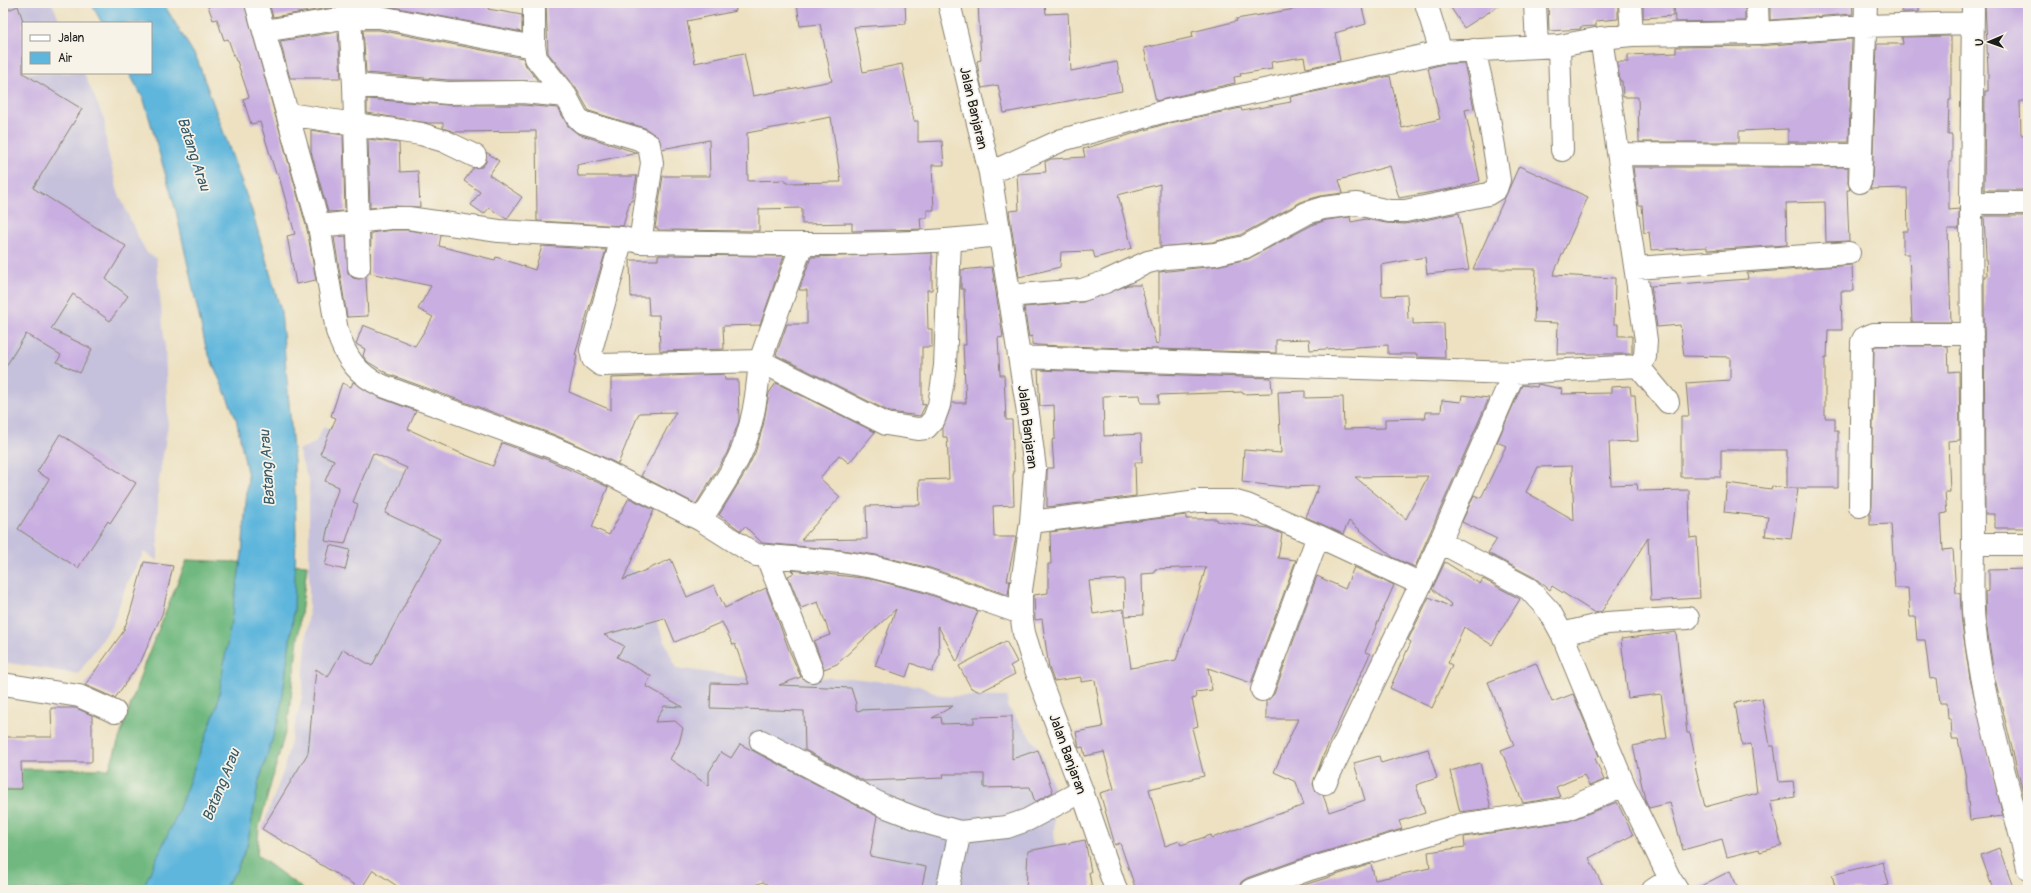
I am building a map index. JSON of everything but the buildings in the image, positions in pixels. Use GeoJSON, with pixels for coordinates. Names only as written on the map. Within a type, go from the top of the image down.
{"type":"FeatureCollection","features":[{"type":"Feature","properties":{"kind":"street"},"geometry":{"type":"LineString","coordinates":[[256,3],[319,226],[339,338],[348,358],[364,376],[382,386],[565,453],[701,520],[756,555],[841,562],[885,570],[926,580],[1021,613]]}},
{"type":"Feature","properties":{"kind":"street"},"geometry":{"type":"LineString","coordinates":[[534,3],[534,47],[539,62],[566,96],[577,117],[582,122],[639,139],[649,145],[652,163],[631,240],[592,345],[592,354],[601,365],[760,361],[886,424],[918,429],[926,428],[934,419],[939,405],[945,366],[950,240]]}},
{"type":"Feature","properties":{"kind":"street","name":"Jalan Banjaran"},"geometry":{"type":"LineString","coordinates":[[949,3],[990,174],[1035,469],[1031,522],[1020,590],[1021,613],[1033,662],[1082,791],[1116,890]]}},
{"type":"Feature","properties":{"kind":"street"},"geometry":{"type":"LineString","coordinates":[[1426,3],[1441,52]]}},
{"type":"Feature","properties":{"kind":"street"},"geometry":{"type":"LineString","coordinates":[[1535,3],[1537,47]]}},
{"type":"Feature","properties":{"kind":"street"},"geometry":{"type":"LineString","coordinates":[[1630,3],[1632,35]]}},
{"type":"Feature","properties":{"kind":"street"},"geometry":{"type":"LineString","coordinates":[[1757,3],[1758,33]]}},
{"type":"Feature","properties":{"kind":"street"},"geometry":{"type":"LineString","coordinates":[[1860,182],[1866,3]]}},
{"type":"Feature","properties":{"kind":"street"},"geometry":{"type":"LineString","coordinates":[[264,31],[348,10],[372,16],[396,19],[534,47]]}},
{"type":"Feature","properties":{"kind":"street"},"geometry":{"type":"LineString","coordinates":[[348,10],[354,85],[359,267]]}},
{"type":"Feature","properties":{"kind":"street"},"geometry":{"type":"LineString","coordinates":[[990,174],[1062,140],[1162,112],[1441,52],[1559,46],[1601,38],[1632,35],[1758,33],[1865,26],[1972,13],[1971,203],[1974,621],[1977,647],[1991,715],[2024,836],[2028,868]]}},
{"type":"Feature","properties":{"kind":"street"},"geometry":{"type":"LineString","coordinates":[[1019,357],[1514,373],[1638,366],[1645,357],[1646,340],[1601,38]]}},
{"type":"Feature","properties":{"kind":"street"},"geometry":{"type":"LineString","coordinates":[[1559,46],[1562,150]]}},
{"type":"Feature","properties":{"kind":"street"},"geometry":{"type":"LineString","coordinates":[[1008,296],[1082,290],[1105,282],[1148,262],[1166,258],[1215,254],[1244,247],[1306,213],[1323,208],[1357,204],[1394,212],[1405,211],[1493,192],[1498,185],[1499,180],[1493,132],[1488,104],[1474,50]]}},
{"type":"Feature","properties":{"kind":"street"},"geometry":{"type":"LineString","coordinates":[[354,85],[448,93],[522,92],[566,96]]}},
{"type":"Feature","properties":{"kind":"street"},"geometry":{"type":"LineString","coordinates":[[288,114],[426,135],[475,156]]}},
{"type":"Feature","properties":{"kind":"street"},"geometry":{"type":"LineString","coordinates":[[1619,154],[1861,155]]}},
{"type":"Feature","properties":{"kind":"street"},"geometry":{"type":"LineString","coordinates":[[1971,203],[2028,203]]}},
{"type":"Feature","properties":{"kind":"street"},"geometry":{"type":"LineString","coordinates":[[319,226],[358,223],[391,218],[408,218],[499,231],[631,240],[802,244],[950,240],[999,235]]}},
{"type":"Feature","properties":{"kind":"street"},"geometry":{"type":"LineString","coordinates":[[701,520],[730,473],[744,446],[758,391],[760,361],[802,244]]}},
{"type":"Feature","properties":{"kind":"street"},"geometry":{"type":"LineString","coordinates":[[1636,268],[1850,252]]}},
{"type":"Feature","properties":{"kind":"street"},"geometry":{"type":"LineString","coordinates":[[1860,506],[1862,342],[1864,338],[1874,334],[1972,334]]}},
{"type":"Feature","properties":{"kind":"street"},"geometry":{"type":"LineString","coordinates":[[1638,366],[1668,402]]}},
{"type":"Feature","properties":{"kind":"street"},"geometry":{"type":"LineString","coordinates":[[1325,783],[1421,584],[1514,373]]}},
{"type":"Feature","properties":{"kind":"street"},"geometry":{"type":"LineString","coordinates":[[1031,522],[1214,500],[1233,501],[1247,505],[1318,536],[1421,584]]}},
{"type":"Feature","properties":{"kind":"street"},"geometry":{"type":"LineString","coordinates":[[1262,690],[1318,536]]}},
{"type":"Feature","properties":{"kind":"street"},"geometry":{"type":"LineString","coordinates":[[1440,542],[1530,589],[1548,609],[1562,634],[1667,886]]}},
{"type":"Feature","properties":{"kind":"street"},"geometry":{"type":"LineString","coordinates":[[1973,544],[2028,544]]}},
{"type":"Feature","properties":{"kind":"street"},"geometry":{"type":"LineString","coordinates":[[767,557],[812,671]]}},
{"type":"Feature","properties":{"kind":"street"},"geometry":{"type":"LineString","coordinates":[[1562,634],[1607,623],[1688,618]]}},
{"type":"Feature","properties":{"kind":"street"},"geometry":{"type":"LineString","coordinates":[[4,690],[79,696],[115,712]]}},
{"type":"Feature","properties":{"kind":"street"},"geometry":{"type":"LineString","coordinates":[[761,741],[884,806],[931,824],[960,832],[1007,827],[1027,820],[1082,791]]}},
{"type":"Feature","properties":{"kind":"street"},"geometry":{"type":"LineString","coordinates":[[1251,890],[1310,870],[1453,827],[1567,809],[1624,785]]}},
{"type":"Feature","properties":{"kind":"street"},"geometry":{"type":"LineString","coordinates":[[947,890],[960,832]]}},
{"type":"Feature","properties":{"kind":"shaded area"},"geometry":{"type":"Polygon","coordinates":[[[3,3],[52,3],[61,22],[22,22],[22,74],[84,74],[104,119],[107,148],[118,192],[138,237],[147,253],[156,258],[165,346],[168,425],[158,486],[158,561],[144,552],[126,585],[113,624],[78,674],[3,662],[3,3]]]}},
{"type":"Feature","properties":{"kind":"shaded area"},"geometry":{"type":"Polygon","coordinates":[[[324,426],[348,440],[363,453],[405,471],[488,511],[562,538],[644,576],[656,620],[676,668],[740,677],[851,678],[919,686],[941,696],[1008,697],[1007,706],[1040,750],[1056,795],[1046,817],[1054,819],[1056,890],[777,890],[763,882],[742,890],[403,890],[373,870],[262,829],[283,772],[302,697],[309,606],[309,482],[298,450],[315,443],[324,426]]]}},
{"type":"Feature","properties":{"kind":"green space"},"geometry":{"type":"Polygon","coordinates":[[[187,560],[307,565],[288,722],[259,827],[257,855],[304,890],[3,890],[3,769],[109,769],[145,662],[187,560]]]}},
{"type":"Feature","properties":{"kind":"water","name":"Batang Arau"},"geometry":{"type":"Polygon","coordinates":[[[91,3],[163,3],[197,59],[252,211],[281,311],[294,461],[296,534],[294,610],[280,715],[259,781],[247,846],[236,871],[223,890],[142,890],[177,814],[217,706],[242,554],[248,477],[236,418],[206,348],[176,211],[144,100],[130,74],[152,74],[152,22],[101,22],[91,3]]]}}]}
